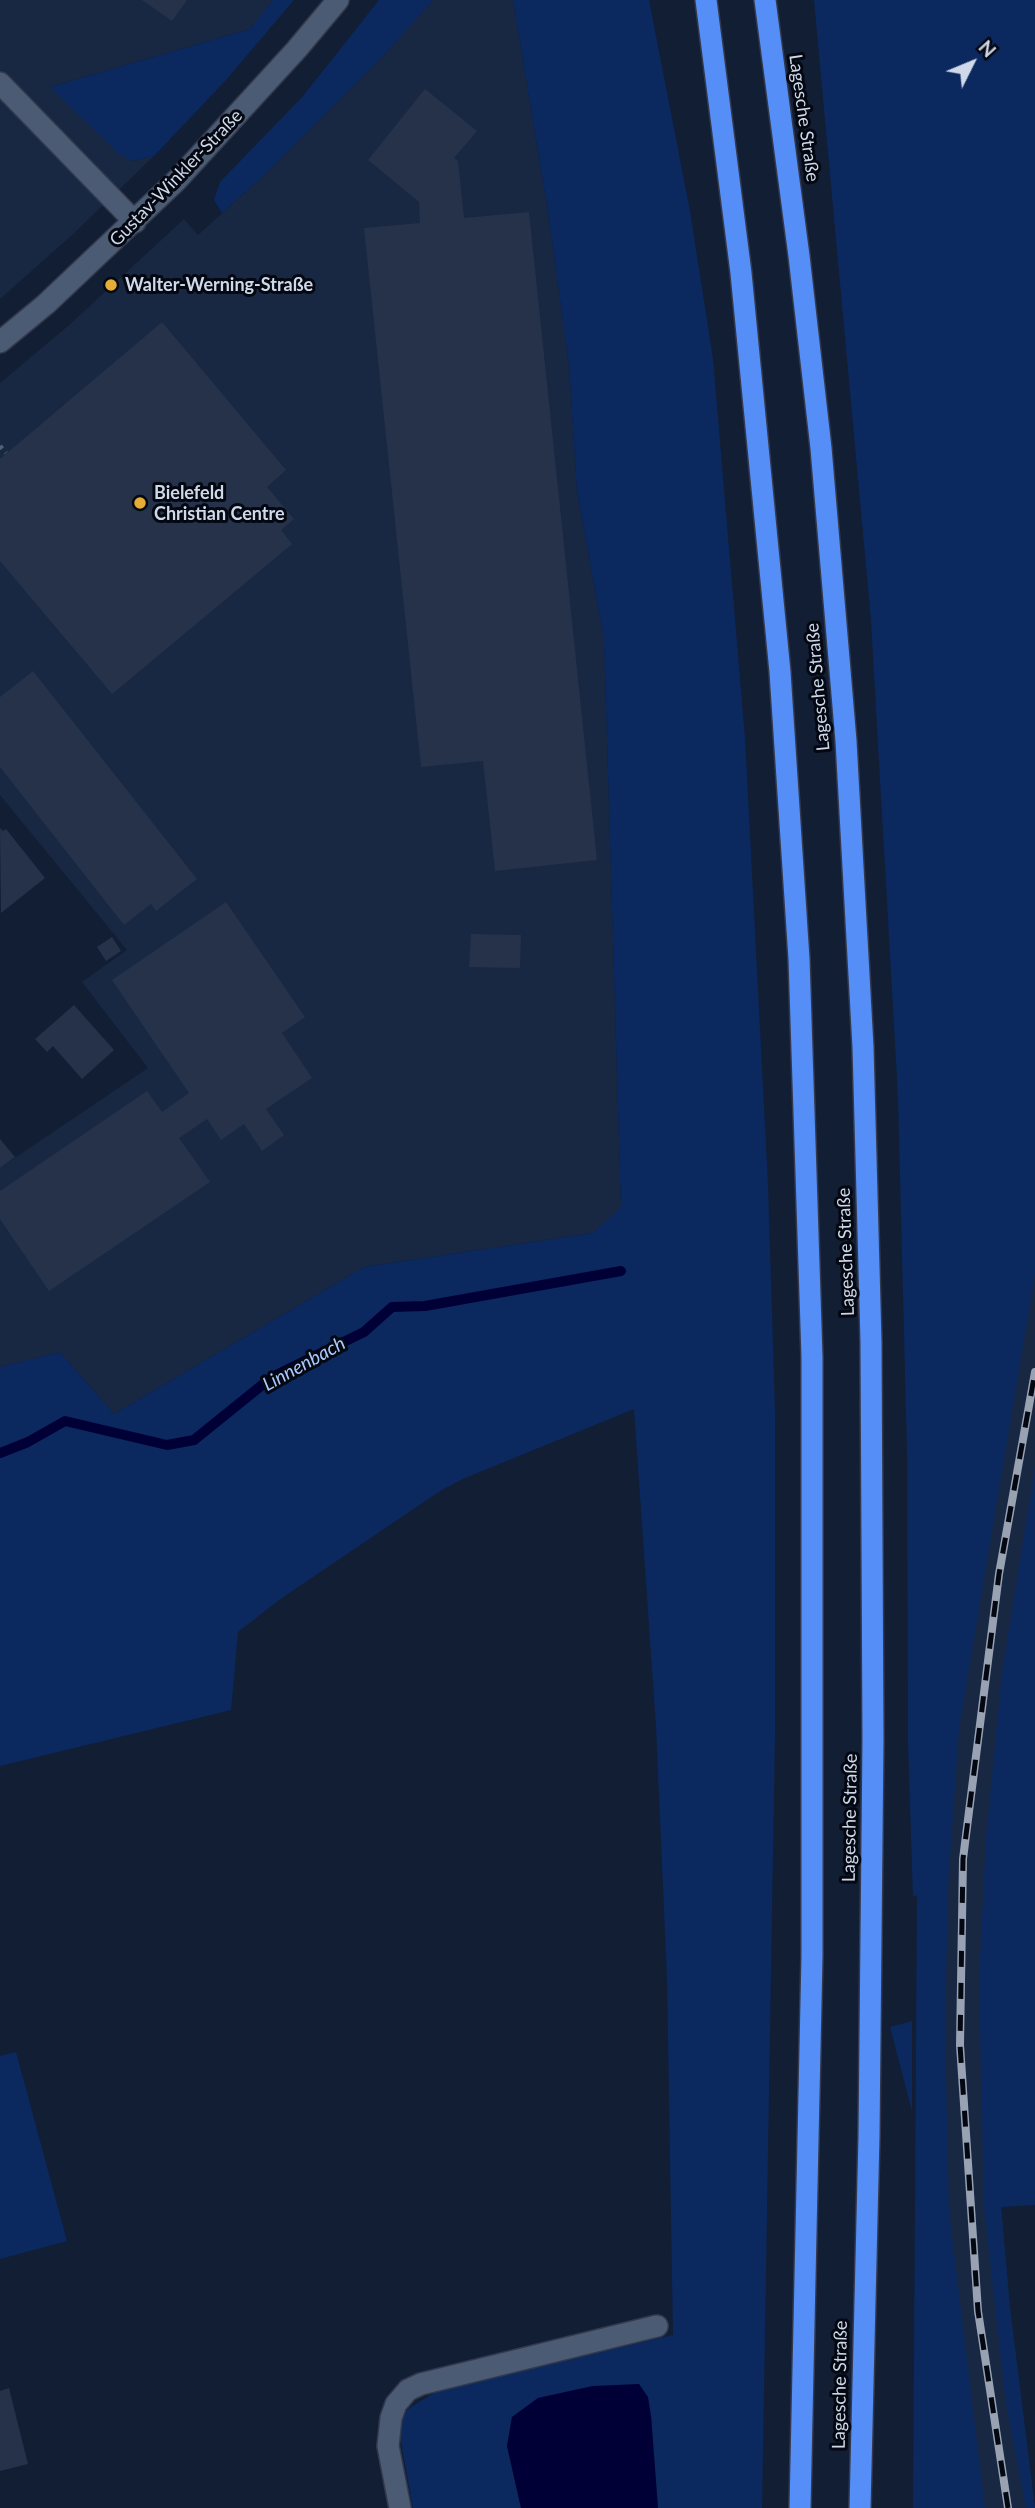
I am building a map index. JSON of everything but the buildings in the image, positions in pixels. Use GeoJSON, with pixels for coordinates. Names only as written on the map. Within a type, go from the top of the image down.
{"type":"FeatureCollection","features":[{"type":"Feature","properties":{"kind":"highway","name":"Lagesche Straße"},"geometry":{"type":"LineString","coordinates":[[706,0],[741,273],[780,672],[799,959],[812,1357],[812,1956],[800,2508]]}},
{"type":"Feature","properties":{"kind":"highway","name":"Lagesche Straße"},"geometry":{"type":"LineString","coordinates":[[765,0],[821,448],[846,741],[864,1061],[871,1342],[873,1739],[869,2150],[860,2508]]}},
{"type":"Feature","properties":{"kind":"street","name":"Gustav-Winkler-Straße"},"geometry":{"type":"LineString","coordinates":[[0,342],[135,222],[194,163],[338,0]]}},
{"type":"Feature","properties":{"kind":"street"},"geometry":{"type":"LineString","coordinates":[[0,83],[135,222]]}},
{"type":"Feature","properties":{"kind":"street"},"geometry":{"type":"LineString","coordinates":[[400,2508],[388,2446],[391,2418],[396,2404],[408,2390],[421,2384],[657,2326]]}},
{"type":"Feature","properties":{"kind":"path"},"geometry":{"type":"LineString","coordinates":[[1,446],[6,453]]}},
{"type":"Feature","properties":{"kind":"shaded area"},"geometry":{"type":"Polygon","coordinates":[[[0,0],[273,0],[250,29],[50,87],[132,161],[154,156],[0,299],[0,0]]]}},
{"type":"Feature","properties":{"kind":"shaded area"},"geometry":{"type":"Polygon","coordinates":[[[273,0],[294,0],[226,80],[154,156],[132,161],[119,154],[50,87],[250,29],[273,0]]]}},
{"type":"Feature","properties":{"kind":"shaded area"},"geometry":{"type":"Polygon","coordinates":[[[379,0],[433,0],[384,55],[262,177],[222,213],[214,200],[220,182],[303,96],[379,0]]]}},
{"type":"Feature","properties":{"kind":"shaded area"},"geometry":{"type":"Polygon","coordinates":[[[433,0],[513,0],[548,212],[569,365],[577,491],[604,639],[621,1207],[593,1233],[364,1267],[114,1414],[60,1352],[0,1367],[0,1168],[148,1068],[82,982],[127,950],[0,795],[0,383],[68,326],[184,219],[198,235],[262,177],[384,55],[433,0]]]}},
{"type":"Feature","properties":{"kind":"shaded area"},"geometry":{"type":"Polygon","coordinates":[[[513,0],[649,0],[690,211],[713,359],[745,738],[768,1185],[775,1412],[775,1733],[762,2508],[658,2508],[651,2416],[593,2386],[538,2398],[512,2417],[507,2446],[521,2508],[413,2508],[400,2437],[401,2422],[408,2409],[437,2391],[673,2335],[667,1978],[656,1726],[634,1409],[465,1478],[440,1491],[279,1600],[238,1632],[231,1710],[0,1766],[0,1367],[60,1352],[114,1414],[364,1267],[593,1233],[621,1207],[604,639],[577,491],[569,365],[548,212],[513,0]]]}},
{"type":"Feature","properties":{"kind":"shaded area"},"geometry":{"type":"Polygon","coordinates":[[[814,0],[1035,0],[1035,1274],[959,1729],[948,1887],[945,2035],[949,2211],[985,2508],[913,2508],[917,1895],[913,1897],[908,1742],[907,1452],[898,1096],[871,620],[814,0]]]}},
{"type":"Feature","properties":{"kind":"shaded area"},"geometry":{"type":"Polygon","coordinates":[[[1035,1012],[1035,1553],[1001,2206],[1010,2308],[1035,2508],[970,2508],[925,2017],[1035,1012]]]}},
{"type":"Feature","properties":{"kind":"shaded area"},"geometry":{"type":"Polygon","coordinates":[[[1035,1467],[1035,2205],[1001,2207],[1010,2308],[1035,2508],[1026,2508],[1006,2404],[984,2206],[979,1983],[986,1837],[1002,1673],[1035,1467]]]}},
{"type":"Feature","properties":{"kind":"shaded area"},"geometry":{"type":"Polygon","coordinates":[[[912,2021],[912,2111],[890,2027],[912,2021]]]}},
{"type":"Feature","properties":{"kind":"shaded area"},"geometry":{"type":"Polygon","coordinates":[[[16,2052],[67,2241],[0,2259],[0,2056],[16,2052]]]}},
{"type":"Feature","properties":{"kind":"shaded area"},"geometry":{"type":"Polygon","coordinates":[[[639,2384],[648,2397],[651,2416],[658,2508],[521,2508],[507,2446],[512,2417],[538,2398],[593,2386],[639,2384]]]}},
{"type":"Feature","properties":{"kind":"waterway","name":"Linnenbach"},"geometry":{"type":"LineString","coordinates":[[0,1453],[28,1442],[65,1421],[167,1445],[194,1440],[272,1377],[364,1332],[392,1307],[425,1306],[621,1271]]}},
{"type":"Feature","properties":{"kind":"railway"},"geometry":{"type":"LineString","coordinates":[[1008,2508],[978,2311],[960,2045],[963,1859],[999,1574],[1035,1372]]}},
{"type":"Feature","properties":{"kind":"place","name":"Walter-Werning-Straße"},"geometry":{"type":"Point","coordinates":[111,285]}},
{"type":"Feature","properties":{"kind":"place","name":"Bielefeld Christian Centre"},"geometry":{"type":"Point","coordinates":[140,503]}}]}
